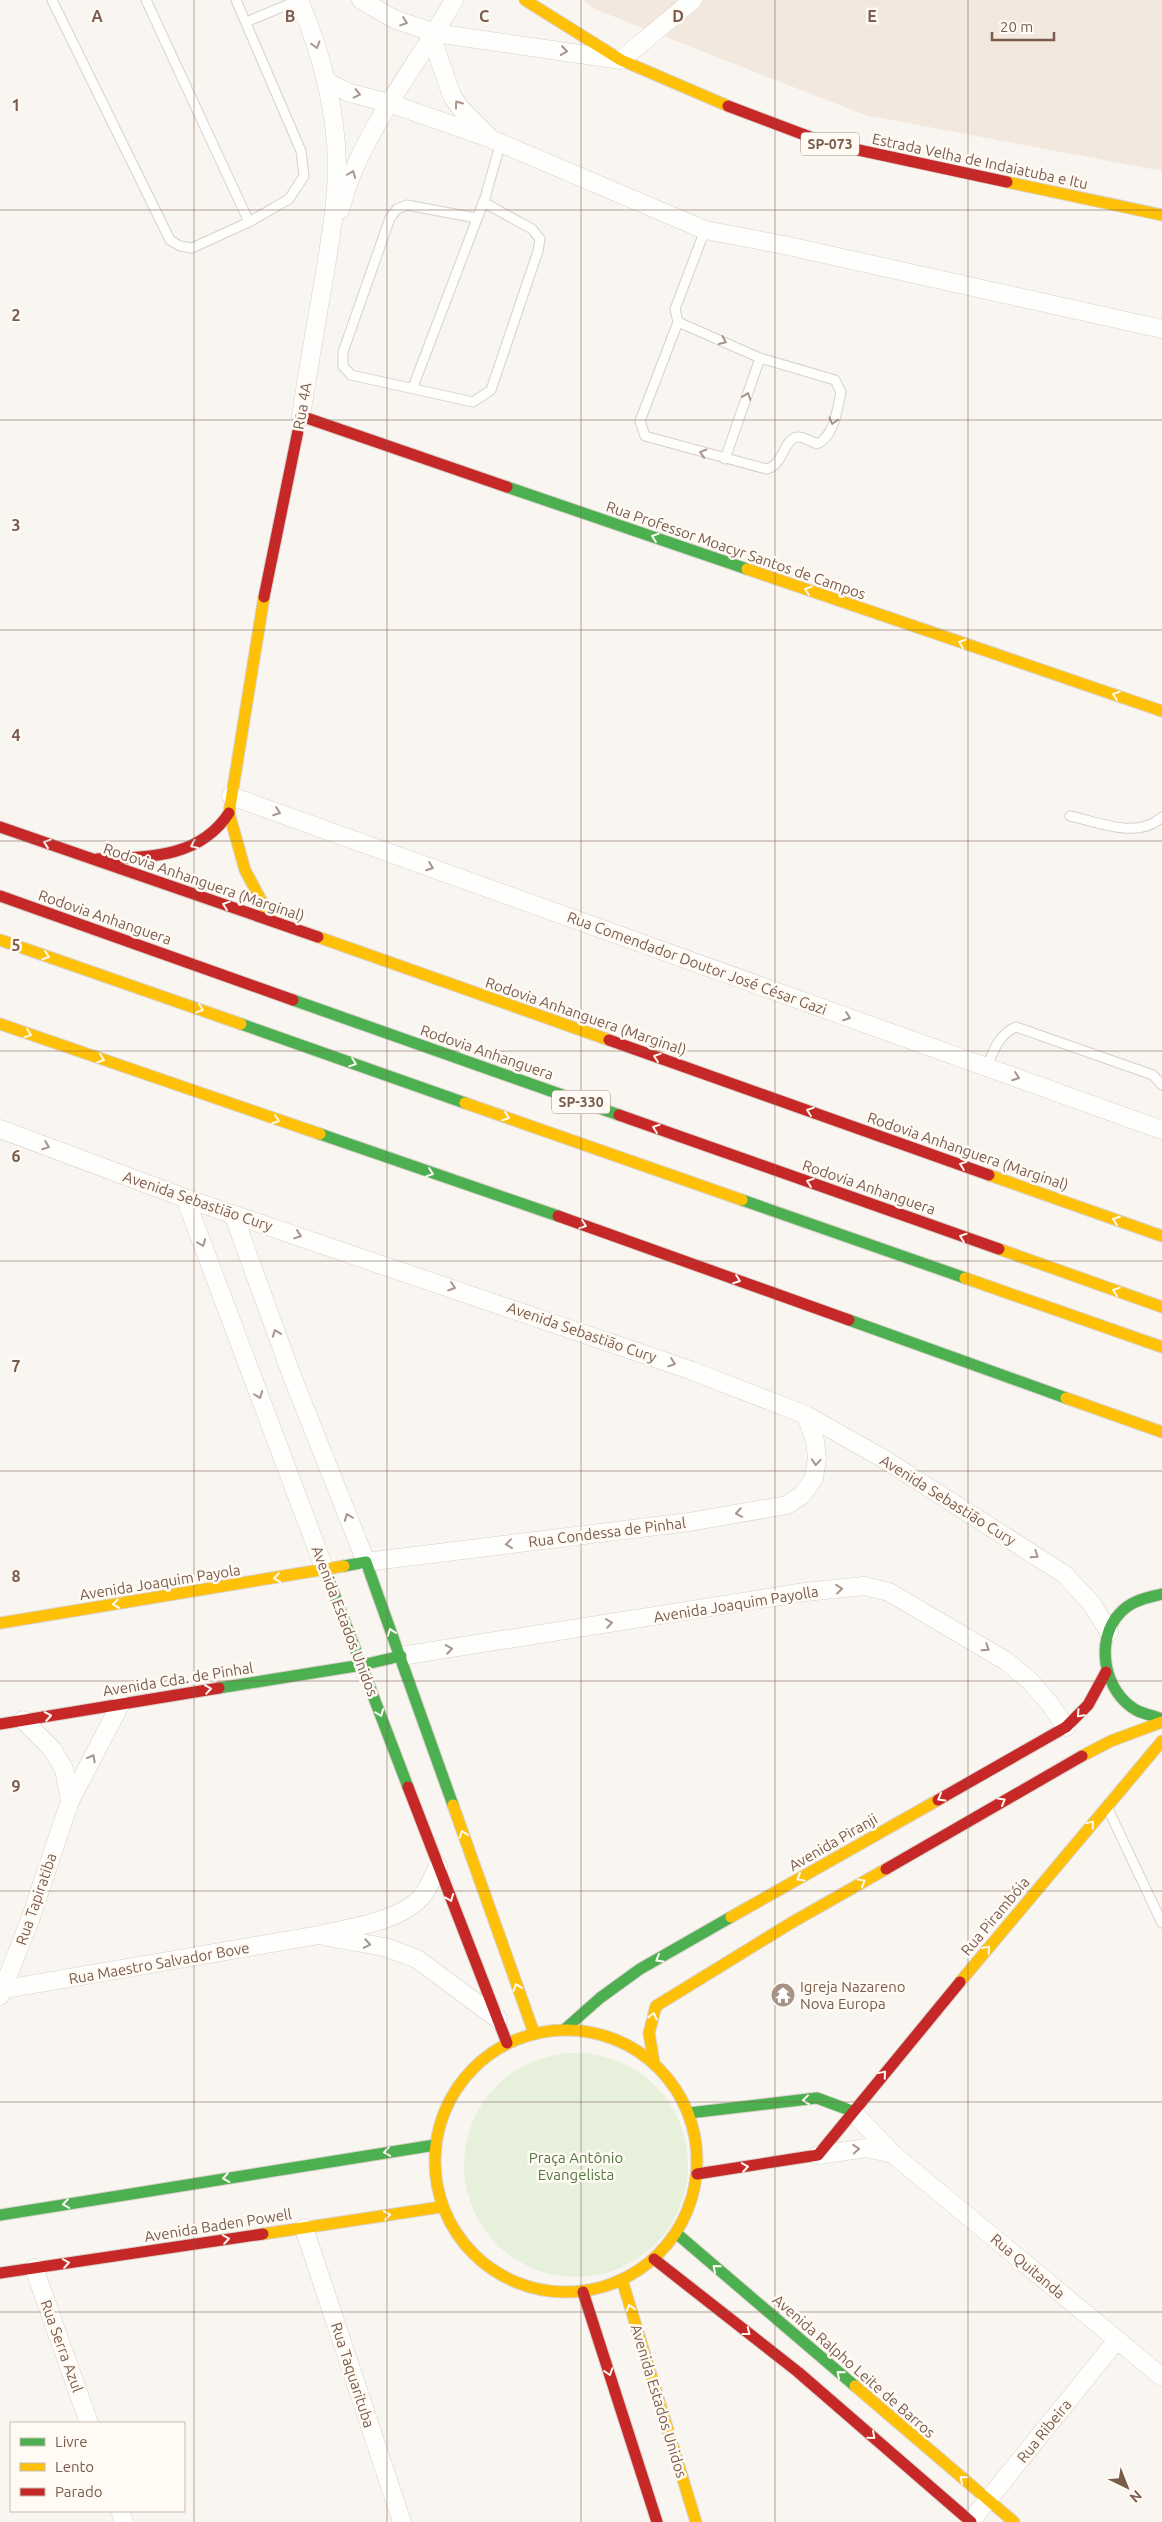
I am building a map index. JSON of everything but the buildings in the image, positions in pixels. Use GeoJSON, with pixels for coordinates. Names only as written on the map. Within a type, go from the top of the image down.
{"type":"FeatureCollection","features":[{"type":"Feature","properties":{"kind":"main road","name":"Estrada Velha de Indaiatuba e Itu"},"geometry":{"type":"LineString","coordinates":[[525,0],[557,22],[621,60],[704,97],[826,143],[1162,215]]}},
{"type":"Feature","properties":{"kind":"main road","name":"Rua Professor Moacyr Santos de Campos"},"geometry":{"type":"LineString","coordinates":[[301,416],[1162,711]]}},
{"type":"Feature","properties":{"kind":"main road","name":"Rua 4A"},"geometry":{"type":"LineString","coordinates":[[93,859],[145,857],[179,852],[200,843],[216,831],[230,804],[263,602],[301,416]]}},
{"type":"Feature","properties":{"kind":"main road","name":"Rua 4A"},"geometry":{"type":"LineString","coordinates":[[230,804],[245,870],[272,921]]}},
{"type":"Feature","properties":{"kind":"main road","name":"Rodovia Anhanguera (Marginal)"},"geometry":{"type":"LineString","coordinates":[[0,827],[272,921],[1162,1236]]}},
{"type":"Feature","properties":{"kind":"main road","name":"Rodovia Anhanguera"},"geometry":{"type":"LineString","coordinates":[[0,896],[1162,1307]]}},
{"type":"Feature","properties":{"kind":"main road","name":"SP-330"},"geometry":{"type":"LineString","coordinates":[[0,940],[1162,1347]]}},
{"type":"Feature","properties":{"kind":"main road"},"geometry":{"type":"LineString","coordinates":[[0,1024],[627,1240],[1162,1432]]}},
{"type":"Feature","properties":{"kind":"main road"},"geometry":{"type":"LineString","coordinates":[[1112,1415],[1162,1428]]}},
{"type":"Feature","properties":{"kind":"main road"},"geometry":{"type":"LineString","coordinates":[[366,1562],[534,2034]]}},
{"type":"Feature","properties":{"kind":"main road","name":"Rua Condessa de Pinhal"},"geometry":{"type":"LineString","coordinates":[[325,1570],[366,1562]]}},
{"type":"Feature","properties":{"kind":"main road","name":"Avenida Joaquim Payola"},"geometry":{"type":"LineString","coordinates":[[0,1623],[325,1570]]}},
{"type":"Feature","properties":{"kind":"main road","name":"Avenida Estados Unidos"},"geometry":{"type":"LineString","coordinates":[[325,1570],[508,2043]]}},
{"type":"Feature","properties":{"kind":"main road"},"geometry":{"type":"LineString","coordinates":[[1160,1592],[1141,1598],[1117,1618],[1109,1632],[1104,1652],[1106,1672],[1114,1692],[1128,1707],[1147,1717],[1162,1721]]}},
{"type":"Feature","properties":{"kind":"main road","name":"Avenida Joaquim Payolla"},"geometry":{"type":"LineString","coordinates":[[362,1665],[400,1656]]}},
{"type":"Feature","properties":{"kind":"main road","name":"Avenida Cda. de Pinhal"},"geometry":{"type":"LineString","coordinates":[[0,1724],[362,1665]]}},
{"type":"Feature","properties":{"kind":"main road","name":"Avenida Piranji"},"geometry":{"type":"LineString","coordinates":[[565,2029],[600,1998],[640,1969],[1066,1727],[1088,1704],[1106,1672]]}},
{"type":"Feature","properties":{"kind":"main road"},"geometry":{"type":"LineString","coordinates":[[654,2063],[649,2033],[656,2006],[791,1923],[1083,1755],[1112,1740],[1162,1721]]}},
{"type":"Feature","properties":{"kind":"main road","name":"Rua Pirambóia"},"geometry":{"type":"LineString","coordinates":[[852,2111],[1162,1741]]}},
{"type":"Feature","properties":{"kind":"main road"},"geometry":{"type":"LineString","coordinates":[[565,2029],[601,2034],[629,2046],[654,2063],[674,2086],[688,2113],[696,2144],[697,2174],[690,2205],[676,2233],[654,2259],[622,2280],[583,2292],[538,2290],[497,2274],[463,2245],[441,2207],[434,2176],[435,2145],[447,2104],[472,2068],[508,2043],[534,2034],[565,2029]]}},
{"type":"Feature","properties":{"kind":"main road"},"geometry":{"type":"LineString","coordinates":[[688,2113],[817,2098],[835,2103],[852,2111],[818,2155],[697,2174]]}},
{"type":"Feature","properties":{"kind":"main road"},"geometry":{"type":"LineString","coordinates":[[0,2214],[435,2145]]}},
{"type":"Feature","properties":{"kind":"main road","name":"Avenida Baden Powell"},"geometry":{"type":"LineString","coordinates":[[0,2273],[441,2207]]}},
{"type":"Feature","properties":{"kind":"main road","name":"Avenida Ralpho Leite de Barros"},"geometry":{"type":"LineString","coordinates":[[676,2233],[1014,2522]]}},
{"type":"Feature","properties":{"kind":"main road"},"geometry":{"type":"LineString","coordinates":[[654,2259],[798,2372],[970,2522]]}},
{"type":"Feature","properties":{"kind":"main road","name":"Avenida Estados Unidos"},"geometry":{"type":"LineString","coordinates":[[622,2280],[696,2522]]}},
{"type":"Feature","properties":{"kind":"main road"},"geometry":{"type":"LineString","coordinates":[[583,2292],[657,2522]]}},
{"type":"Feature","properties":{"kind":"street","name":"Rua 4A"},"geometry":{"type":"LineString","coordinates":[[299,0],[314,36],[326,82],[335,134],[337,166],[330,236],[301,416]]}},
{"type":"Feature","properties":{"kind":"street"},"geometry":{"type":"LineString","coordinates":[[361,0],[394,19],[434,35],[621,60],[693,0]]}},
{"type":"Feature","properties":{"kind":"street"},"geometry":{"type":"LineString","coordinates":[[330,236],[354,170],[389,103],[434,35],[454,0]]}},
{"type":"Feature","properties":{"kind":"street"},"geometry":{"type":"LineString","coordinates":[[434,35],[452,96],[461,109],[496,142]]}},
{"type":"Feature","properties":{"kind":"street"},"geometry":{"type":"LineString","coordinates":[[326,82],[350,93],[389,103],[496,142],[705,230],[784,245],[1162,329]]}},
{"type":"Feature","properties":{"kind":"street","name":"Rua Comendador Doutor José César Gazi"},"geometry":{"type":"LineString","coordinates":[[230,804],[987,1067],[1162,1130]]}},
{"type":"Feature","properties":{"kind":"street","name":"Avenida Sebastião Cury"},"geometry":{"type":"LineString","coordinates":[[0,1129],[185,1198],[690,1370],[806,1415],[884,1459],[1064,1574],[1092,1604],[1109,1632]]}},
{"type":"Feature","properties":{"kind":"street","name":"Avenida Estados Unidos"},"geometry":{"type":"LineString","coordinates":[[185,1198],[325,1570]]}},
{"type":"Feature","properties":{"kind":"street"},"geometry":{"type":"LineString","coordinates":[[233,1214],[292,1376],[366,1562]]}},
{"type":"Feature","properties":{"kind":"street","name":"Rua Condessa de Pinhal"},"geometry":{"type":"LineString","coordinates":[[366,1562],[689,1522],[787,1505],[802,1495],[814,1478],[817,1458],[815,1441],[806,1415]]}},
{"type":"Feature","properties":{"kind":"street","name":"Avenida Joaquim Payolla"},"geometry":{"type":"LineString","coordinates":[[400,1656],[806,1592],[864,1586],[888,1592],[1006,1661],[1030,1681],[1066,1727]]}},
{"type":"Feature","properties":{"kind":"street","name":"Rua Tapiratiba"},"geometry":{"type":"LineString","coordinates":[[1,1992],[30,1920],[70,1801],[121,1703]]}},
{"type":"Feature","properties":{"kind":"street","name":"Rua Tapiratiba"},"geometry":{"type":"LineString","coordinates":[[23,1720],[52,1749],[64,1769],[70,1801]]}},
{"type":"Feature","properties":{"kind":"street","name":"Rua Maestro Salvador Bove"},"geometry":{"type":"LineString","coordinates":[[1,1992],[319,1935],[370,1922],[409,1908],[422,1896],[438,1866]]}},
{"type":"Feature","properties":{"kind":"street","name":"Rua Maestro Salvador Bove"},"geometry":{"type":"LineString","coordinates":[[319,1935],[385,1947],[417,1959],[500,2021]]}},
{"type":"Feature","properties":{"kind":"street","name":"Rua Quitanda"},"geometry":{"type":"LineString","coordinates":[[852,2111],[894,2155],[1162,2378]]}},
{"type":"Feature","properties":{"kind":"street","name":"Rua Quitanda"},"geometry":{"type":"LineString","coordinates":[[818,2155],[867,2148],[894,2155]]}},
{"type":"Feature","properties":{"kind":"street","name":"Rua Taquarituba"},"geometry":{"type":"LineString","coordinates":[[304,2228],[402,2522]]}},
{"type":"Feature","properties":{"kind":"street","name":"Rua Serra Azul"},"geometry":{"type":"LineString","coordinates":[[34,2268],[89,2422]]}},
{"type":"Feature","properties":{"kind":"street","name":"Rua Ribeira"},"geometry":{"type":"LineString","coordinates":[[970,2522],[1117,2340]]}},
{"type":"Feature","properties":{"kind":"lane"},"geometry":{"type":"LineString","coordinates":[[52,0],[170,240],[180,246],[192,248],[249,222],[289,199],[304,176],[301,151],[236,0]]}},
{"type":"Feature","properties":{"kind":"lane"},"geometry":{"type":"LineString","coordinates":[[146,0],[249,222]]}},
{"type":"Feature","properties":{"kind":"lane"},"geometry":{"type":"LineString","coordinates":[[246,22],[299,0]]}},
{"type":"Feature","properties":{"kind":"lane"},"geometry":{"type":"LineString","coordinates":[[413,387],[483,202],[496,142]]}},
{"type":"Feature","properties":{"kind":"lane"},"geometry":{"type":"LineString","coordinates":[[476,218],[407,205],[397,209],[390,218],[343,352],[343,366],[351,375],[413,387],[473,402],[491,390],[538,251],[540,239],[532,229],[483,202]]}},
{"type":"Feature","properties":{"kind":"lane"},"geometry":{"type":"LineString","coordinates":[[678,322],[760,358],[835,380],[842,392],[829,434],[825,440],[817,444],[798,437],[793,439],[772,468],[766,470],[645,436],[641,429],[640,421],[678,322],[675,309],[705,230]]}},
{"type":"Feature","properties":{"kind":"lane"},"geometry":{"type":"LineString","coordinates":[[725,459],[760,358]]}},
{"type":"Feature","properties":{"kind":"lane"},"geometry":{"type":"LineString","coordinates":[[1070,816],[1136,830],[1156,823],[1162,817]]}},
{"type":"Feature","properties":{"kind":"lane"},"geometry":{"type":"LineString","coordinates":[[987,1067],[998,1040],[1006,1032],[1016,1027],[1153,1075],[1162,1085]]}},
{"type":"Feature","properties":{"kind":"lane"},"geometry":{"type":"LineString","coordinates":[[1107,1806],[1162,1923]]}},
{"type":"Feature","properties":{"kind":"shaded area"},"geometry":{"type":"Polygon","coordinates":[[[583,0],[1162,0],[1162,171],[865,115],[597,10],[583,0]]]}},
{"type":"Feature","properties":{"kind":"green space","name":"Praça Antônio Evangelista"},"geometry":{"type":"Polygon","coordinates":[[[576,2053],[598,2055],[629,2066],[655,2086],[675,2112],[686,2143],[688,2165],[686,2187],[675,2218],[655,2244],[629,2264],[598,2275],[576,2277],[554,2275],[523,2264],[497,2244],[477,2218],[466,2187],[464,2165],[466,2143],[477,2112],[497,2086],[523,2066],[554,2055],[576,2053]]]}},
{"type":"Feature","properties":{"kind":"traffic: fast"},"geometry":{"type":"LineString","coordinates":[[507,487],[747,569]]}},
{"type":"Feature","properties":{"kind":"traffic: fast"},"geometry":{"type":"LineString","coordinates":[[293,1000],[619,1115]]}},
{"type":"Feature","properties":{"kind":"traffic: fast"},"geometry":{"type":"LineString","coordinates":[[241,1024],[465,1103]]}},
{"type":"Feature","properties":{"kind":"traffic: fast"},"geometry":{"type":"LineString","coordinates":[[320,1134],[558,1216]]}},
{"type":"Feature","properties":{"kind":"traffic: fast"},"geometry":{"type":"LineString","coordinates":[[742,1200],[965,1278]]}},
{"type":"Feature","properties":{"kind":"traffic: fast"},"geometry":{"type":"LineString","coordinates":[[849,1320],[1066,1398]]}},
{"type":"Feature","properties":{"kind":"traffic: fast"},"geometry":{"type":"LineString","coordinates":[[344,1566],[366,1562],[453,1805]]}},
{"type":"Feature","properties":{"kind":"traffic: fast"},"geometry":{"type":"LineString","coordinates":[[325,1570],[408,1787]]}},
{"type":"Feature","properties":{"kind":"traffic: fast"},"geometry":{"type":"LineString","coordinates":[[1162,1594],[1135,1602],[1120,1613],[1112,1624],[1107,1637],[1105,1651],[1110,1679],[1116,1691],[1125,1702],[1142,1713],[1162,1719]]}},
{"type":"Feature","properties":{"kind":"traffic: fast"},"geometry":{"type":"LineString","coordinates":[[219,1688],[362,1665],[401,1656]]}},
{"type":"Feature","properties":{"kind":"traffic: fast"},"geometry":{"type":"LineString","coordinates":[[565,2029],[600,1998],[640,1969],[731,1917]]}},
{"type":"Feature","properties":{"kind":"traffic: fast"},"geometry":{"type":"LineString","coordinates":[[689,2113],[817,2098],[852,2111]]}},
{"type":"Feature","properties":{"kind":"traffic: fast"},"geometry":{"type":"LineString","coordinates":[[0,2215],[435,2145]]}},
{"type":"Feature","properties":{"kind":"traffic: fast"},"geometry":{"type":"LineString","coordinates":[[676,2233],[855,2386]]}},
{"type":"Feature","properties":{"kind":"traffic: slow"},"geometry":{"type":"LineString","coordinates":[[525,0],[621,60],[728,106]]}},
{"type":"Feature","properties":{"kind":"traffic: slow"},"geometry":{"type":"LineString","coordinates":[[1007,182],[1162,215]]}},
{"type":"Feature","properties":{"kind":"traffic: slow"},"geometry":{"type":"LineString","coordinates":[[747,569],[1162,711]]}},
{"type":"Feature","properties":{"kind":"traffic: slow"},"geometry":{"type":"LineString","coordinates":[[264,597],[229,813],[245,870],[272,921]]}},
{"type":"Feature","properties":{"kind":"traffic: slow"},"geometry":{"type":"LineString","coordinates":[[318,937],[609,1040]]}},
{"type":"Feature","properties":{"kind":"traffic: slow"},"geometry":{"type":"LineString","coordinates":[[0,940],[241,1024]]}},
{"type":"Feature","properties":{"kind":"traffic: slow"},"geometry":{"type":"LineString","coordinates":[[0,1024],[320,1134]]}},
{"type":"Feature","properties":{"kind":"traffic: slow"},"geometry":{"type":"LineString","coordinates":[[465,1103],[742,1200]]}},
{"type":"Feature","properties":{"kind":"traffic: slow"},"geometry":{"type":"LineString","coordinates":[[989,1175],[1162,1236]]}},
{"type":"Feature","properties":{"kind":"traffic: slow"},"geometry":{"type":"LineString","coordinates":[[999,1249],[1162,1307]]}},
{"type":"Feature","properties":{"kind":"traffic: slow"},"geometry":{"type":"LineString","coordinates":[[965,1278],[1162,1347]]}},
{"type":"Feature","properties":{"kind":"traffic: slow"},"geometry":{"type":"LineString","coordinates":[[1066,1398],[1162,1432]]}},
{"type":"Feature","properties":{"kind":"traffic: slow"},"geometry":{"type":"LineString","coordinates":[[0,1623],[344,1566]]}},
{"type":"Feature","properties":{"kind":"traffic: slow"},"geometry":{"type":"LineString","coordinates":[[1082,1756],[1111,1741],[1162,1722]]}},
{"type":"Feature","properties":{"kind":"traffic: slow"},"geometry":{"type":"LineString","coordinates":[[960,1982],[1162,1741]]}},
{"type":"Feature","properties":{"kind":"traffic: slow"},"geometry":{"type":"LineString","coordinates":[[731,1917],[938,1800]]}},
{"type":"Feature","properties":{"kind":"traffic: slow"},"geometry":{"type":"LineString","coordinates":[[453,1805],[534,2033]]}},
{"type":"Feature","properties":{"kind":"traffic: slow"},"geometry":{"type":"LineString","coordinates":[[654,2063],[649,2033],[656,2006],[791,1923],[886,1869]]}},
{"type":"Feature","properties":{"kind":"traffic: slow"},"geometry":{"type":"LineString","coordinates":[[566,2030],[592,2032],[616,2040],[639,2052],[659,2068],[675,2088],[687,2111],[695,2135],[697,2161],[695,2187],[687,2211],[675,2234],[659,2254],[639,2270],[616,2282],[592,2290],[566,2292],[540,2290],[516,2282],[493,2270],[473,2254],[457,2234],[445,2211],[437,2187],[435,2161],[437,2135],[445,2111],[457,2088],[473,2068],[493,2052],[516,2040],[540,2032],[566,2030]]}},
{"type":"Feature","properties":{"kind":"traffic: slow"},"geometry":{"type":"LineString","coordinates":[[263,2234],[441,2207]]}},
{"type":"Feature","properties":{"kind":"traffic: slow"},"geometry":{"type":"LineString","coordinates":[[622,2280],[696,2522]]}},
{"type":"Feature","properties":{"kind":"traffic: slow"},"geometry":{"type":"LineString","coordinates":[[855,2386],[1014,2522]]}},
{"type":"Feature","properties":{"kind":"traffic: jam"},"geometry":{"type":"LineString","coordinates":[[728,106],[826,143],[1007,182]]}},
{"type":"Feature","properties":{"kind":"traffic: jam"},"geometry":{"type":"LineString","coordinates":[[264,597],[301,416],[507,487]]}},
{"type":"Feature","properties":{"kind":"traffic: jam"},"geometry":{"type":"LineString","coordinates":[[97,859],[153,856],[187,847],[203,839],[217,828],[229,813]]}},
{"type":"Feature","properties":{"kind":"traffic: jam"},"geometry":{"type":"LineString","coordinates":[[0,827],[318,937]]}},
{"type":"Feature","properties":{"kind":"traffic: jam"},"geometry":{"type":"LineString","coordinates":[[0,896],[293,1000]]}},
{"type":"Feature","properties":{"kind":"traffic: jam"},"geometry":{"type":"LineString","coordinates":[[609,1040],[989,1175]]}},
{"type":"Feature","properties":{"kind":"traffic: jam"},"geometry":{"type":"LineString","coordinates":[[619,1115],[999,1249]]}},
{"type":"Feature","properties":{"kind":"traffic: jam"},"geometry":{"type":"LineString","coordinates":[[558,1216],[849,1320]]}},
{"type":"Feature","properties":{"kind":"traffic: jam"},"geometry":{"type":"LineString","coordinates":[[938,1800],[1066,1727],[1088,1705],[1106,1672]]}},
{"type":"Feature","properties":{"kind":"traffic: jam"},"geometry":{"type":"LineString","coordinates":[[0,1724],[219,1688]]}},
{"type":"Feature","properties":{"kind":"traffic: jam"},"geometry":{"type":"LineString","coordinates":[[886,1869],[1082,1756]]}},
{"type":"Feature","properties":{"kind":"traffic: jam"},"geometry":{"type":"LineString","coordinates":[[408,1787],[507,2043]]}},
{"type":"Feature","properties":{"kind":"traffic: jam"},"geometry":{"type":"LineString","coordinates":[[697,2174],[818,2155],[960,1982]]}},
{"type":"Feature","properties":{"kind":"traffic: jam"},"geometry":{"type":"LineString","coordinates":[[0,2273],[263,2234]]}},
{"type":"Feature","properties":{"kind":"traffic: jam"},"geometry":{"type":"LineString","coordinates":[[654,2259],[798,2372],[971,2522]]}},
{"type":"Feature","properties":{"kind":"traffic: jam"},"geometry":{"type":"LineString","coordinates":[[583,2292],[657,2522]]}},
{"type":"Feature","properties":{"kind":"place","name":"Igreja Nazareno Nova Europa"},"geometry":{"type":"Point","coordinates":[783,1995]}}]}
